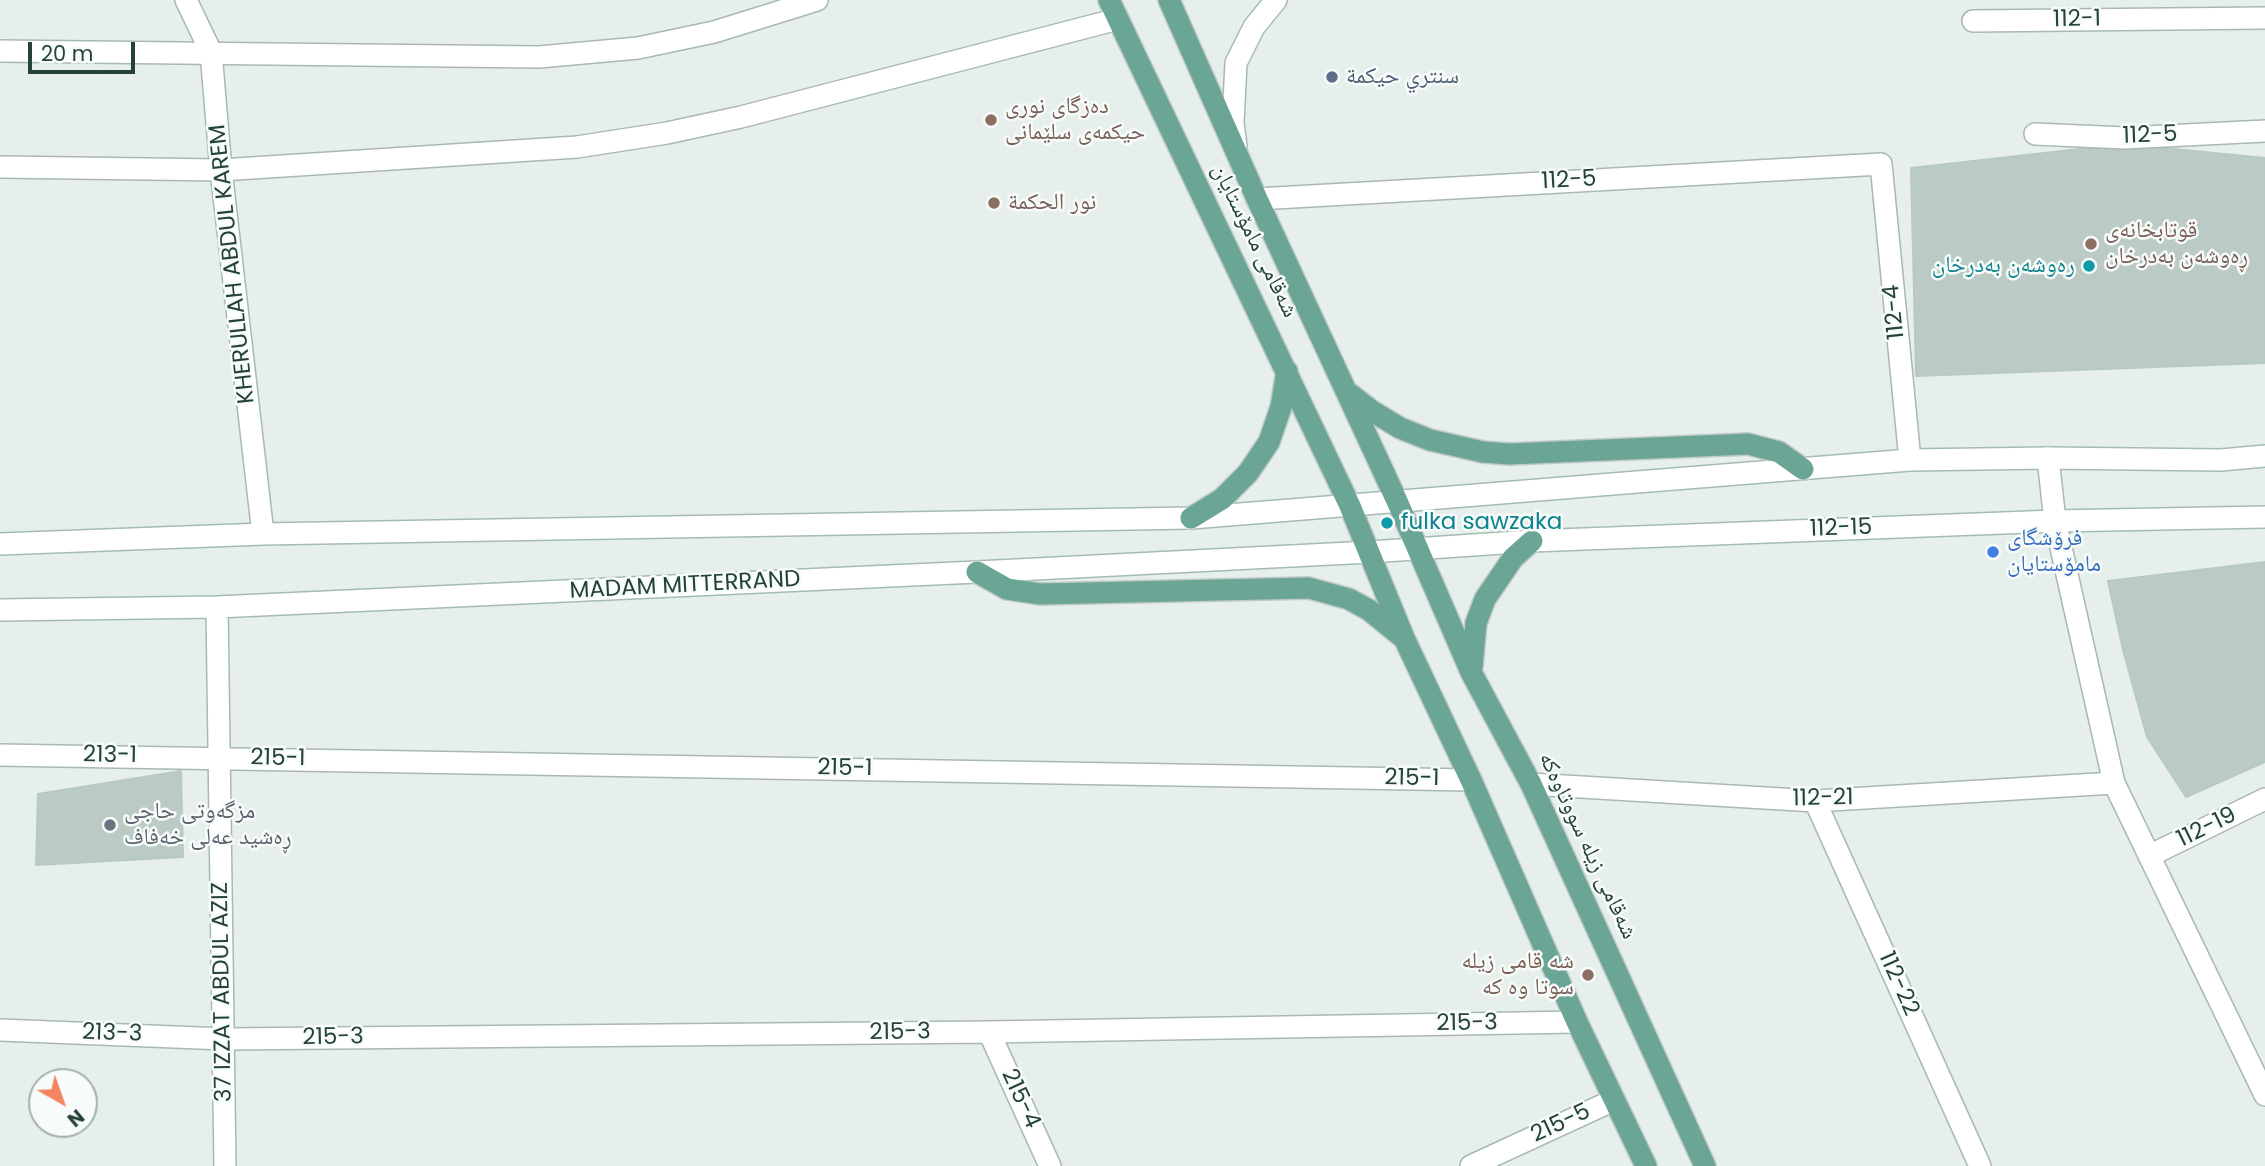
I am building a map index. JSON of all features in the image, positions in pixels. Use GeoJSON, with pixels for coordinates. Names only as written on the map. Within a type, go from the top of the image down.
{"type":"FeatureCollection","features":[{"type":"Feature","properties":{"kind":"main road","name":"شەقامی مامۆستایان"},"geometry":{"type":"LineString","coordinates":[[1109,0],[1287,371],[1370,552]]}},
{"type":"Feature","properties":{"kind":"main road","name":"شەقامی مامۆستایان"},"geometry":{"type":"LineString","coordinates":[[1169,0],[1256,199],[1418,549]]}},
{"type":"Feature","properties":{"kind":"main road"},"geometry":{"type":"LineString","coordinates":[[1191,519],[1222,499],[1248,473],[1269,442],[1282,407],[1287,371]]}},
{"type":"Feature","properties":{"kind":"main road"},"geometry":{"type":"LineString","coordinates":[[1346,391],[1401,428],[1430,440],[1483,452],[1509,454],[1748,444],[1779,452],[1803,468]]}},
{"type":"Feature","properties":{"kind":"main road"},"geometry":{"type":"LineString","coordinates":[[1471,672],[1476,623],[1485,599],[1513,558],[1532,541]]}},
{"type":"Feature","properties":{"kind":"main road","name":"شەقامی زیلە سووتاوەکە"},"geometry":{"type":"LineString","coordinates":[[1418,549],[1471,672],[1531,784],[1705,1166]]}},
{"type":"Feature","properties":{"kind":"main road"},"geometry":{"type":"LineString","coordinates":[[1370,552],[1404,638],[1471,780],[1577,1022],[1646,1166]]}},
{"type":"Feature","properties":{"kind":"main road"},"geometry":{"type":"LineString","coordinates":[[977,572],[1007,589],[1040,594],[1309,588],[1349,599],[1387,622],[1404,638]]}},
{"type":"Feature","properties":{"kind":"street","name":"KHERULLAH ABDUL KAREM"},"geometry":{"type":"LineString","coordinates":[[186,0],[211,52],[221,170],[263,534]]}},
{"type":"Feature","properties":{"kind":"street"},"geometry":{"type":"LineString","coordinates":[[0,51],[539,57],[638,48],[714,32],[817,0]]}},
{"type":"Feature","properties":{"kind":"street"},"geometry":{"type":"LineString","coordinates":[[1237,155],[1233,123],[1236,63],[1254,27],[1276,0]]}},
{"type":"Feature","properties":{"kind":"street","name":"112-1"},"geometry":{"type":"LineString","coordinates":[[1973,21],[2265,18]]}},
{"type":"Feature","properties":{"kind":"street"},"geometry":{"type":"LineString","coordinates":[[0,167],[221,170],[577,147],[667,133],[741,117],[1118,19]]}},
{"type":"Feature","properties":{"kind":"street","name":"112-5"},"geometry":{"type":"LineString","coordinates":[[2035,134],[2124,138],[2265,131]]}},
{"type":"Feature","properties":{"kind":"street","name":"112-5"},"geometry":{"type":"LineString","coordinates":[[1256,199],[1881,164]]}},
{"type":"Feature","properties":{"kind":"street","name":"112-4"},"geometry":{"type":"LineString","coordinates":[[1881,164],[1910,460]]}},
{"type":"Feature","properties":{"kind":"street"},"geometry":{"type":"LineString","coordinates":[[0,544],[263,534],[1191,519],[1910,460],[2221,460],[2265,456]]}},
{"type":"Feature","properties":{"kind":"street"},"geometry":{"type":"LineString","coordinates":[[2049,458],[2054,521],[2114,783],[2264,1090]]}},
{"type":"Feature","properties":{"kind":"street","name":"112-15"},"geometry":{"type":"LineString","coordinates":[[1370,552],[1532,541],[2054,521],[2265,517]]}},
{"type":"Feature","properties":{"kind":"street","name":"MADAM MITTERRAND"},"geometry":{"type":"LineString","coordinates":[[0,610],[217,607],[1370,552]]}},
{"type":"Feature","properties":{"kind":"street","name":"37 IZZAT ABDUL AZIZ"},"geometry":{"type":"LineString","coordinates":[[217,607],[225,1166]]}},
{"type":"Feature","properties":{"kind":"street","name":"213-1"},"geometry":{"type":"LineString","coordinates":[[0,755],[219,758]]}},
{"type":"Feature","properties":{"kind":"street","name":"215-1"},"geometry":{"type":"LineString","coordinates":[[219,758],[1471,780]]}},
{"type":"Feature","properties":{"kind":"street","name":"112-21"},"geometry":{"type":"LineString","coordinates":[[1531,784],[1815,801],[2114,783]]}},
{"type":"Feature","properties":{"kind":"street","name":"112-19"},"geometry":{"type":"LineString","coordinates":[[2149,856],[2265,799]]}},
{"type":"Feature","properties":{"kind":"street","name":"112-22"},"geometry":{"type":"LineString","coordinates":[[1815,801],[1980,1166]]}},
{"type":"Feature","properties":{"kind":"street","name":"215-3"},"geometry":{"type":"LineString","coordinates":[[223,1039],[989,1032],[1577,1022]]}},
{"type":"Feature","properties":{"kind":"street","name":"213-3"},"geometry":{"type":"LineString","coordinates":[[0,1030],[223,1039]]}},
{"type":"Feature","properties":{"kind":"street","name":"215-4"},"geometry":{"type":"LineString","coordinates":[[989,1032],[1051,1166]]}},
{"type":"Feature","properties":{"kind":"street","name":"215-5"},"geometry":{"type":"LineString","coordinates":[[1471,1166],[1614,1100]]}},
{"type":"Feature","properties":{"kind":"building","name":"رەوشەن بەدرخان"},"geometry":{"type":"Polygon","coordinates":[[[2124,144],[2265,158],[2265,363],[1916,376],[1911,168],[2124,144]]]}},
{"type":"Feature","properties":{"kind":"building"},"geometry":{"type":"Polygon","coordinates":[[[2265,562],[2265,762],[2186,797],[2147,737],[2123,650],[2108,581],[2265,562]]]}},
{"type":"Feature","properties":{"kind":"building","name":"مزگەوتی حاجی ڕەشید عەلی خەفاف"},"geometry":{"type":"Polygon","coordinates":[[[181,771],[183,857],[36,865],[38,794],[181,771]]]}},
{"type":"Feature","properties":{"kind":"place","name":"سنتري حيكمة"},"geometry":{"type":"Point","coordinates":[1332,77]}},
{"type":"Feature","properties":{"kind":"place","name":"دەزگای نوری حیکمەی سلێمانی"},"geometry":{"type":"Point","coordinates":[991,120]}},
{"type":"Feature","properties":{"kind":"place","name":"نور الحكمة"},"geometry":{"type":"Point","coordinates":[994,203]}},
{"type":"Feature","properties":{"kind":"place","name":"قوتابخانه‌ی ڕه‌وشه‌ن به‌درخان"},"geometry":{"type":"Point","coordinates":[2091,244]}},
{"type":"Feature","properties":{"kind":"place","name":"رەوشەن بەدرخان"},"geometry":{"type":"Point","coordinates":[2089,266]}},
{"type":"Feature","properties":{"kind":"place","name":"fulka sawzaka"},"geometry":{"type":"Point","coordinates":[1387,523]}},
{"type":"Feature","properties":{"kind":"place","name":"فرۆشگای مامۆستایان"},"geometry":{"type":"Point","coordinates":[1993,552]}},
{"type":"Feature","properties":{"kind":"place","name":"مزگەوتی حاجی ڕەشید عەلی خەفاف"},"geometry":{"type":"Point","coordinates":[110,825]}},
{"type":"Feature","properties":{"kind":"place","name":"شه قامى زيله سوتا وه كه"},"geometry":{"type":"Point","coordinates":[1588,975]}}]}
